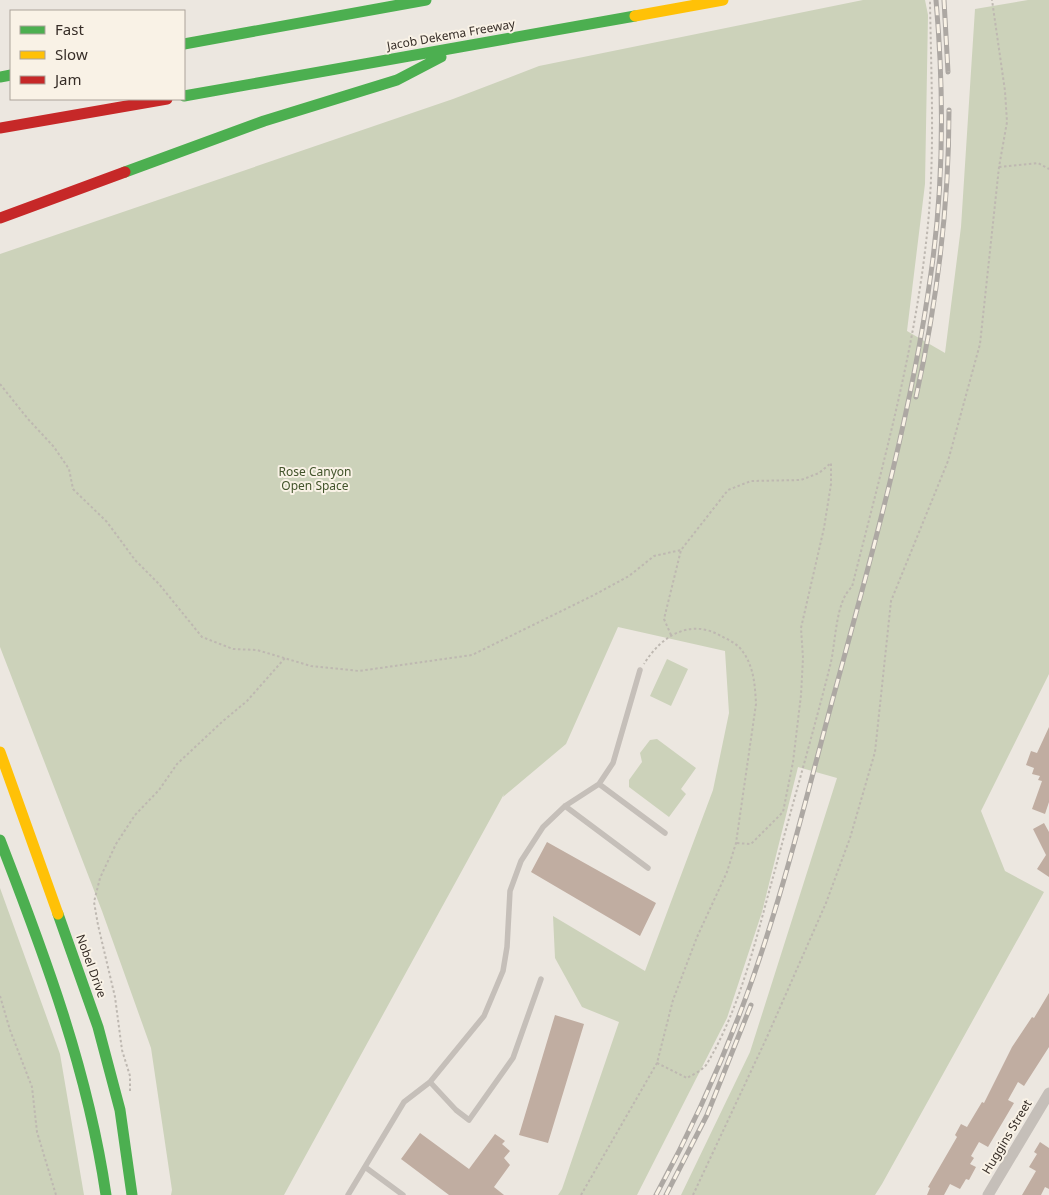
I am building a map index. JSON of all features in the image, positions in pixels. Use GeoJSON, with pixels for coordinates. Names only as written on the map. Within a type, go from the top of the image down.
{"type":"FeatureCollection","features":[{"type":"Feature","properties":{"kind":"main road"},"geometry":{"type":"LineString","coordinates":[[185,44],[426,0]]}},
{"type":"Feature","properties":{"kind":"main road","name":"Jacob Dekema Freeway"},"geometry":{"type":"LineString","coordinates":[[185,96],[723,0]]}},
{"type":"Feature","properties":{"kind":"main road"},"geometry":{"type":"LineString","coordinates":[[0,218],[264,120],[397,80],[457,48]]}},
{"type":"Feature","properties":{"kind":"main road"},"geometry":{"type":"LineString","coordinates":[[0,128],[161,100]]}},
{"type":"Feature","properties":{"kind":"main road","name":"Nobel Drive"},"geometry":{"type":"LineString","coordinates":[[0,752],[98,1027],[120,1110],[132,1195]]}},
{"type":"Feature","properties":{"kind":"main road"},"geometry":{"type":"LineString","coordinates":[[0,840],[54,982],[83,1082],[103,1170],[106,1195]]}},
{"type":"Feature","properties":{"kind":"street","name":"Huggins Street"},"geometry":{"type":"LineString","coordinates":[[988,1195],[1045,1110],[1049,1093]]}},
{"type":"Feature","properties":{"kind":"lane"},"geometry":{"type":"LineString","coordinates":[[348,1195],[404,1102],[430,1082],[484,1016],[503,971],[507,947],[510,891],[521,861],[543,827],[565,806],[599,784],[613,763],[640,670]]}},
{"type":"Feature","properties":{"kind":"lane"},"geometry":{"type":"LineString","coordinates":[[599,784],[665,833]]}},
{"type":"Feature","properties":{"kind":"lane"},"geometry":{"type":"LineString","coordinates":[[565,806],[648,868]]}},
{"type":"Feature","properties":{"kind":"lane"},"geometry":{"type":"LineString","coordinates":[[430,1082],[456,1110],[469,1120],[514,1058],[541,979]]}},
{"type":"Feature","properties":{"kind":"lane"},"geometry":{"type":"LineString","coordinates":[[365,1168],[403,1195]]}},
{"type":"Feature","properties":{"kind":"path"},"geometry":{"type":"LineString","coordinates":[[656,1063],[687,1078],[707,1065],[733,1010],[751,957],[821,702],[835,648],[841,602],[846,592],[852,587],[900,399],[918,299],[928,223],[932,143],[930,0]]}},
{"type":"Feature","properties":{"kind":"path"},"geometry":{"type":"LineString","coordinates":[[693,1195],[767,1037],[822,912],[853,829],[875,752],[891,601],[948,461],[980,344],[999,167],[1007,122],[992,0]]}},
{"type":"Feature","properties":{"kind":"path"},"geometry":{"type":"LineString","coordinates":[[999,167],[1038,163],[1049,169]]}},
{"type":"Feature","properties":{"kind":"path"},"geometry":{"type":"LineString","coordinates":[[0,384],[64,461],[69,469],[73,489],[107,522],[135,560],[159,584],[202,637],[233,649],[257,650],[310,666],[359,671],[472,655],[546,621],[629,576],[654,556],[680,550]]}},
{"type":"Feature","properties":{"kind":"path"},"geometry":{"type":"LineString","coordinates":[[671,635],[664,619],[680,550],[728,490],[751,481],[801,480],[819,473],[831,464],[831,484],[824,528],[800,628],[803,658],[801,695],[793,762],[783,812],[751,844],[736,843]]}},
{"type":"Feature","properties":{"kind":"path"},"geometry":{"type":"LineString","coordinates":[[581,1195],[656,1063],[673,1000],[697,937],[727,872],[736,843],[756,704],[751,666],[743,651],[735,643],[714,632],[686,628],[671,635],[654,649],[640,670]]}},
{"type":"Feature","properties":{"kind":"path"},"geometry":{"type":"LineString","coordinates":[[130,1092],[130,1076],[122,1050],[115,997],[94,902],[100,878],[116,844],[135,815],[158,790],[177,764],[222,721],[247,701],[285,658]]}},
{"type":"Feature","properties":{"kind":"path"},"geometry":{"type":"LineString","coordinates":[[0,996],[10,1030],[32,1087],[37,1132],[56,1195]]}},
{"type":"Feature","properties":{"kind":"green space","name":"Rose Canyon Open Space"},"geometry":{"type":"Polygon","coordinates":[[[863,0],[925,0],[928,15],[925,184],[907,331],[945,353],[961,227],[975,9],[1028,0],[1049,0],[1049,674],[981,811],[1005,871],[1044,892],[882,1184],[875,1195],[681,1195],[750,1052],[837,778],[798,767],[762,912],[727,1018],[637,1195],[558,1195],[562,1189],[619,1022],[582,1007],[555,958],[553,916],[645,971],[713,790],[729,713],[725,651],[618,627],[566,744],[503,797],[504,794],[284,1195],[171,1195],[172,1190],[151,1048],[102,911],[0,647],[0,254],[453,99],[539,66],[863,0]]]}},
{"type":"Feature","properties":{"kind":"green space"},"geometry":{"type":"Polygon","coordinates":[[[667,659],[688,669],[671,706],[650,696],[667,659]]]}},
{"type":"Feature","properties":{"kind":"green space"},"geometry":{"type":"Polygon","coordinates":[[[657,739],[696,768],[681,789],[686,794],[669,817],[629,787],[629,780],[642,762],[640,753],[650,740],[657,739]]]}},
{"type":"Feature","properties":{"kind":"green space"},"geometry":{"type":"Polygon","coordinates":[[[0,888],[60,1054],[84,1195],[0,1195],[0,888]]]}},
{"type":"Feature","properties":{"kind":"building"},"geometry":{"type":"Polygon","coordinates":[[[1049,727],[1049,802],[1045,814],[1032,809],[1042,781],[1038,780],[1040,776],[1032,774],[1034,768],[1026,765],[1031,751],[1037,753],[1049,727]]]}},
{"type":"Feature","properties":{"kind":"building"},"geometry":{"type":"Polygon","coordinates":[[[1044,823],[1049,832],[1049,877],[1037,869],[1046,855],[1033,829],[1044,823]]]}},
{"type":"Feature","properties":{"kind":"building"},"geometry":{"type":"Polygon","coordinates":[[[547,842],[656,903],[640,936],[531,872],[547,842]]]}},
{"type":"Feature","properties":{"kind":"building"},"geometry":{"type":"Polygon","coordinates":[[[1049,993],[1049,1047],[1024,1086],[1018,1082],[1008,1100],[1014,1103],[988,1147],[979,1142],[971,1156],[974,1158],[970,1164],[976,1167],[969,1180],[966,1179],[960,1189],[950,1184],[944,1195],[927,1195],[930,1188],[928,1187],[957,1137],[955,1135],[961,1124],[967,1127],[982,1102],[984,1103],[1012,1047],[1032,1017],[1034,1018],[1049,993]]]}},
{"type":"Feature","properties":{"kind":"building"},"geometry":{"type":"Polygon","coordinates":[[[555,1015],[584,1024],[548,1143],[519,1135],[555,1015]]]}},
{"type":"Feature","properties":{"kind":"building"},"geometry":{"type":"Polygon","coordinates":[[[420,1133],[469,1169],[495,1134],[505,1141],[502,1144],[510,1151],[504,1158],[510,1165],[494,1187],[504,1195],[449,1195],[401,1159],[420,1133]]]}},
{"type":"Feature","properties":{"kind":"building"},"geometry":{"type":"Polygon","coordinates":[[[1040,1142],[1049,1148],[1049,1189],[1045,1187],[1041,1195],[1022,1195],[1036,1171],[1029,1167],[1037,1154],[1034,1152],[1040,1142]]]}},
{"type":"Feature","properties":{"kind":"railway"},"geometry":{"type":"LineString","coordinates":[[656,1195],[716,1073],[759,960],[793,848],[889,487],[923,327],[935,239],[941,137],[939,34],[936,0]]}},
{"type":"Feature","properties":{"kind":"railway"},"geometry":{"type":"LineString","coordinates":[[944,0],[948,72]]}},
{"type":"Feature","properties":{"kind":"railway"},"geometry":{"type":"LineString","coordinates":[[916,397],[936,290],[947,182],[949,110]]}},
{"type":"Feature","properties":{"kind":"railway"},"geometry":{"type":"LineString","coordinates":[[666,1195],[707,1115],[751,1005]]}},
{"type":"Feature","properties":{"kind":"traffic: fast"},"geometry":{"type":"LineString","coordinates":[[185,44],[426,0]]}},
{"type":"Feature","properties":{"kind":"traffic: fast"},"geometry":{"type":"LineString","coordinates":[[185,96],[635,16]]}},
{"type":"Feature","properties":{"kind":"traffic: fast"},"geometry":{"type":"LineString","coordinates":[[125,172],[264,121],[397,80],[441,57]]}},
{"type":"Feature","properties":{"kind":"traffic: fast"},"geometry":{"type":"LineString","coordinates":[[0,77],[10,75]]}},
{"type":"Feature","properties":{"kind":"traffic: fast"},"geometry":{"type":"LineString","coordinates":[[0,840],[63,1014],[88,1104],[106,1195]]}},
{"type":"Feature","properties":{"kind":"traffic: fast"},"geometry":{"type":"LineString","coordinates":[[58,914],[98,1027],[120,1110],[132,1195]]}},
{"type":"Feature","properties":{"kind":"traffic: slow"},"geometry":{"type":"LineString","coordinates":[[635,16],[723,0]]}},
{"type":"Feature","properties":{"kind":"traffic: slow"},"geometry":{"type":"LineString","coordinates":[[0,752],[58,914]]}},
{"type":"Feature","properties":{"kind":"traffic: jam"},"geometry":{"type":"LineString","coordinates":[[0,128],[161,100]]}},
{"type":"Feature","properties":{"kind":"traffic: jam"},"geometry":{"type":"LineString","coordinates":[[0,218],[125,172]]}}]}
